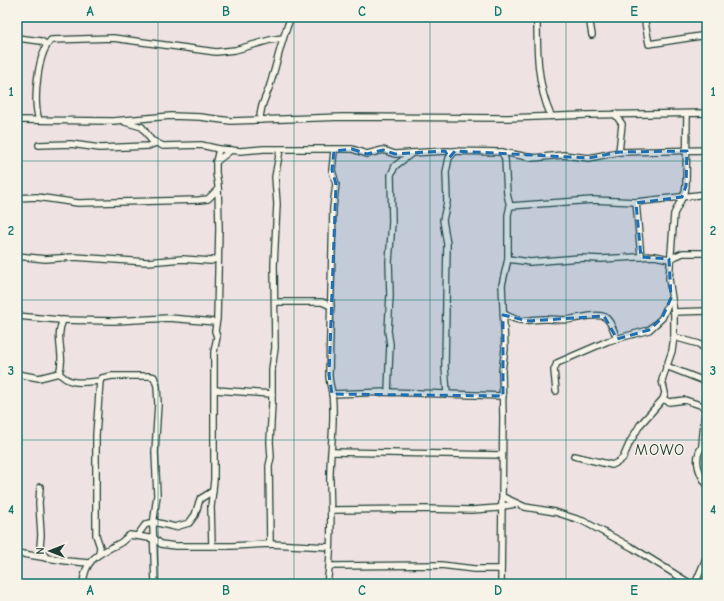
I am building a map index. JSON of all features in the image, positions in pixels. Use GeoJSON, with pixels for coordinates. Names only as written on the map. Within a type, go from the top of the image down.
{"type":"FeatureCollection","features":[{"type":"Feature","properties":{"kind":"street"},"geometry":{"type":"LineString","coordinates":[[260,120],[262,103],[269,88],[282,38],[291,17]]}},
{"type":"Feature","properties":{"kind":"street"},"geometry":{"type":"LineString","coordinates":[[537,17],[537,51],[540,80],[544,102],[551,116]]}},
{"type":"Feature","properties":{"kind":"street"},"geometry":{"type":"LineString","coordinates":[[589,17],[592,35]]}},
{"type":"Feature","properties":{"kind":"street"},"geometry":{"type":"LineString","coordinates":[[644,17],[648,44],[707,35]]}},
{"type":"Feature","properties":{"kind":"street"},"geometry":{"type":"LineString","coordinates":[[707,17],[707,22]]}},
{"type":"Feature","properties":{"kind":"street"},"geometry":{"type":"LineString","coordinates":[[17,38],[41,41],[47,45]]}},
{"type":"Feature","properties":{"kind":"street"},"geometry":{"type":"LineString","coordinates":[[38,120],[36,95],[41,63],[47,45],[54,39],[113,38],[216,52],[235,50],[265,41],[282,38]]}},
{"type":"Feature","properties":{"kind":"street"},"geometry":{"type":"LineString","coordinates":[[17,120],[135,122],[172,116],[200,117],[231,121],[707,113]]}},
{"type":"Feature","properties":{"kind":"street"},"geometry":{"type":"LineString","coordinates":[[615,114],[622,124],[619,152]]}},
{"type":"Feature","properties":{"kind":"street"},"geometry":{"type":"LineString","coordinates":[[574,456],[612,465],[618,462],[623,458],[640,425],[663,399],[665,393],[662,380],[674,337],[674,312],[669,279],[669,259],[672,252],[674,214],[686,186],[687,114]]}},
{"type":"Feature","properties":{"kind":"street"},"geometry":{"type":"LineString","coordinates":[[135,122],[142,127],[156,143]]}},
{"type":"Feature","properties":{"kind":"street"},"geometry":{"type":"LineString","coordinates":[[39,145],[71,144],[100,148],[148,146],[156,143],[173,147],[207,145],[219,149],[231,150],[352,149],[366,154],[383,150],[395,154],[445,151],[502,152],[533,158],[568,155],[589,158],[619,152],[707,150]]}},
{"type":"Feature","properties":{"kind":"street"},"geometry":{"type":"LineString","coordinates":[[212,545],[211,507],[213,490],[215,390],[214,352],[217,337],[218,189],[216,162],[219,149]]}},
{"type":"Feature","properties":{"kind":"street"},"geometry":{"type":"LineString","coordinates":[[216,162],[231,150]]}},
{"type":"Feature","properties":{"kind":"street"},"geometry":{"type":"LineString","coordinates":[[270,544],[270,466],[272,457],[270,442],[272,369],[275,348],[274,265],[277,204],[275,177],[280,150]]}},
{"type":"Feature","properties":{"kind":"street"},"geometry":{"type":"LineString","coordinates":[[327,584],[330,566],[330,481],[332,452],[332,394],[329,375],[333,208],[336,184],[332,170],[334,150]]}},
{"type":"Feature","properties":{"kind":"street"},"geometry":{"type":"LineString","coordinates":[[445,151],[449,158]]}},
{"type":"Feature","properties":{"kind":"street"},"geometry":{"type":"LineString","coordinates":[[447,394],[445,367],[447,238],[443,220],[447,202],[446,172],[449,158],[455,151]]}},
{"type":"Feature","properties":{"kind":"street"},"geometry":{"type":"LineString","coordinates":[[501,584],[500,569],[503,506],[502,371],[505,349],[502,285],[508,259],[508,215],[510,206],[506,188],[505,160],[502,152]]}},
{"type":"Feature","properties":{"kind":"street"},"geometry":{"type":"LineString","coordinates":[[388,392],[390,344],[388,331],[390,295],[389,262],[392,222],[391,175],[395,166],[412,153]]}},
{"type":"Feature","properties":{"kind":"street"},"geometry":{"type":"LineString","coordinates":[[505,160],[509,153]]}},
{"type":"Feature","properties":{"kind":"street"},"geometry":{"type":"LineString","coordinates":[[208,199],[218,189]]}},
{"type":"Feature","properties":{"kind":"street"},"geometry":{"type":"LineString","coordinates":[[510,206],[593,200],[636,202],[707,194]]}},
{"type":"Feature","properties":{"kind":"street"},"geometry":{"type":"LineString","coordinates":[[17,198],[36,197],[78,203],[208,199],[218,210]]}},
{"type":"Feature","properties":{"kind":"street"},"geometry":{"type":"LineString","coordinates":[[636,202],[640,257]]}},
{"type":"Feature","properties":{"kind":"street"},"geometry":{"type":"LineString","coordinates":[[508,259],[530,262],[580,258],[601,259],[655,256],[669,259],[683,253],[707,253]]}},
{"type":"Feature","properties":{"kind":"street"},"geometry":{"type":"LineString","coordinates":[[17,256],[45,259],[74,257],[147,262],[182,259],[211,261],[217,258]]}},
{"type":"Feature","properties":{"kind":"street"},"geometry":{"type":"LineString","coordinates":[[211,261],[217,266]]}},
{"type":"Feature","properties":{"kind":"street"},"geometry":{"type":"LineString","coordinates":[[556,391],[554,370],[557,363],[616,339],[642,333],[656,325],[662,318],[671,298]]}},
{"type":"Feature","properties":{"kind":"street"},"geometry":{"type":"LineString","coordinates":[[275,302],[322,302],[331,306]]}},
{"type":"Feature","properties":{"kind":"street"},"geometry":{"type":"LineString","coordinates":[[674,312],[707,311]]}},
{"type":"Feature","properties":{"kind":"street"},"geometry":{"type":"LineString","coordinates":[[504,314],[512,318],[530,321],[544,319],[571,320],[582,316],[602,316],[610,322],[616,339]]}},
{"type":"Feature","properties":{"kind":"street"},"geometry":{"type":"LineString","coordinates":[[17,316],[63,320],[115,321],[169,318],[216,322]]}},
{"type":"Feature","properties":{"kind":"street"},"geometry":{"type":"LineString","coordinates":[[503,323],[512,318]]}},
{"type":"Feature","properties":{"kind":"street"},"geometry":{"type":"LineString","coordinates":[[63,320],[58,333],[60,351],[59,374],[64,379],[71,382],[100,381],[102,378],[112,376],[150,376],[154,377],[156,381],[158,404],[155,452],[157,486],[154,524],[155,584]]}},
{"type":"Feature","properties":{"kind":"street"},"geometry":{"type":"LineString","coordinates":[[674,337],[699,344],[707,351]]}},
{"type":"Feature","properties":{"kind":"street"},"geometry":{"type":"LineString","coordinates":[[666,366],[707,382]]}},
{"type":"Feature","properties":{"kind":"street"},"geometry":{"type":"LineString","coordinates":[[17,374],[39,378],[59,374]]}},
{"type":"Feature","properties":{"kind":"street"},"geometry":{"type":"LineString","coordinates":[[100,381],[96,460],[96,535],[103,548]]}},
{"type":"Feature","properties":{"kind":"street"},"geometry":{"type":"LineString","coordinates":[[215,390],[272,394]]}},
{"type":"Feature","properties":{"kind":"street"},"geometry":{"type":"LineString","coordinates":[[702,445],[707,390]]}},
{"type":"Feature","properties":{"kind":"street"},"geometry":{"type":"LineString","coordinates":[[332,394],[388,392],[503,396]]}},
{"type":"Feature","properties":{"kind":"street"},"geometry":{"type":"LineString","coordinates":[[663,399],[669,402],[685,400],[706,407]]}},
{"type":"Feature","properties":{"kind":"street"},"geometry":{"type":"LineString","coordinates":[[707,441],[702,445],[697,453],[696,462],[699,472],[707,485]]}},
{"type":"Feature","properties":{"kind":"street"},"geometry":{"type":"LineString","coordinates":[[332,452],[502,455]]}},
{"type":"Feature","properties":{"kind":"street"},"geometry":{"type":"LineString","coordinates":[[40,487],[38,503],[41,535],[40,547],[46,558]]}},
{"type":"Feature","properties":{"kind":"street"},"geometry":{"type":"LineString","coordinates":[[137,536],[145,525],[150,523],[175,527],[189,523],[195,515],[200,498],[213,490]]}},
{"type":"Feature","properties":{"kind":"street"},"geometry":{"type":"LineString","coordinates":[[503,497],[517,504],[555,512],[583,521],[632,548],[691,584]]}},
{"type":"Feature","properties":{"kind":"street"},"geometry":{"type":"LineString","coordinates":[[331,510],[472,510],[498,508],[517,504]]}},
{"type":"Feature","properties":{"kind":"street"},"geometry":{"type":"LineString","coordinates":[[83,584],[84,573],[89,563],[103,548],[123,542],[127,536],[155,539],[160,544],[175,546],[239,546],[270,544],[330,547]]}},
{"type":"Feature","properties":{"kind":"street"},"geometry":{"type":"LineString","coordinates":[[17,553],[89,563]]}},
{"type":"Feature","properties":{"kind":"street"},"geometry":{"type":"LineString","coordinates":[[695,584],[707,556]]}},
{"type":"Feature","properties":{"kind":"street"},"geometry":{"type":"LineString","coordinates":[[330,566],[441,565],[474,569],[500,569]]}},
{"type":"Feature","properties":{"kind":"highlighted area"},"geometry":{"type":"Polygon","coordinates":[[[352,149],[367,154],[383,150],[395,154],[445,151],[449,158],[455,151],[589,158],[619,152],[687,151],[686,186],[682,197],[636,203],[641,257],[669,259],[671,298],[662,318],[649,330],[617,339],[604,316],[529,321],[503,315],[503,396],[332,394],[329,375],[336,184],[332,170],[334,151],[352,149]]]}},
{"type":"Feature","properties":{"kind":"district","name":"MOWO"},"geometry":{"type":"Point","coordinates":[660,450]}}]}
